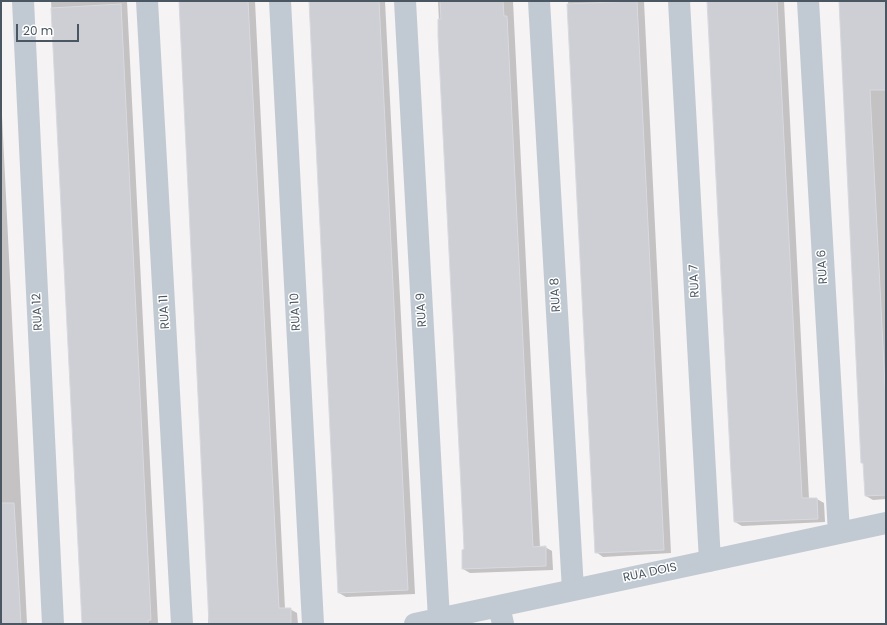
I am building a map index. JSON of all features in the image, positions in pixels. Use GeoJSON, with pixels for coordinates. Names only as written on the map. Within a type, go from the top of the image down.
{"type":"FeatureCollection","features":[{"type":"Feature","properties":{"kind":"street","name":"RUA 12"},"geometry":{"type":"LineString","coordinates":[[23,1],[53,624]]}},
{"type":"Feature","properties":{"kind":"street","name":"RUA 11"},"geometry":{"type":"LineString","coordinates":[[147,1],[182,624]]}},
{"type":"Feature","properties":{"kind":"street","name":"RUA 10"},"geometry":{"type":"LineString","coordinates":[[280,1],[313,624]]}},
{"type":"Feature","properties":{"kind":"street","name":"RUA 9"},"geometry":{"type":"LineString","coordinates":[[405,1],[439,619]]}},
{"type":"Feature","properties":{"kind":"street","name":"RUA 8"},"geometry":{"type":"LineString","coordinates":[[539,1],[573,590]]}},
{"type":"Feature","properties":{"kind":"street","name":"RUA 7"},"geometry":{"type":"LineString","coordinates":[[679,1],[710,561]]}},
{"type":"Feature","properties":{"kind":"street","name":"RUA 6"},"geometry":{"type":"LineString","coordinates":[[808,1],[839,533]]}},
{"type":"Feature","properties":{"kind":"street","name":"RUA DOIS"},"geometry":{"type":"LineString","coordinates":[[415,624],[439,619],[501,615],[573,590],[886,523]]}},
{"type":"Feature","properties":{"kind":"building"},"geometry":{"type":"Polygon","coordinates":[[[179,1],[248,1],[279,608],[291,608],[291,624],[209,624],[179,1]]]}},
{"type":"Feature","properties":{"kind":"building"},"geometry":{"type":"Polygon","coordinates":[[[309,1],[379,1],[408,590],[338,593],[309,1]]]}},
{"type":"Feature","properties":{"kind":"building"},"geometry":{"type":"Polygon","coordinates":[[[440,1],[503,1],[504,16],[507,16],[533,547],[546,546],[546,566],[462,569],[462,550],[464,549],[463,526],[438,36],[438,19],[441,19],[440,1]]]}},
{"type":"Feature","properties":{"kind":"building"},"geometry":{"type":"Polygon","coordinates":[[[637,1],[664,550],[595,553],[567,4],[637,1]]]}},
{"type":"Feature","properties":{"kind":"building"},"geometry":{"type":"Polygon","coordinates":[[[707,1],[777,1],[802,498],[817,498],[818,519],[734,522],[707,1]]]}},
{"type":"Feature","properties":{"kind":"building"},"geometry":{"type":"Polygon","coordinates":[[[839,1],[886,1],[886,90],[870,90],[886,406],[886,495],[865,496],[863,463],[861,463],[839,1]]]}},
{"type":"Feature","properties":{"kind":"building"},"geometry":{"type":"Polygon","coordinates":[[[121,4],[151,620],[148,620],[148,624],[82,624],[51,8],[121,4]]]}},
{"type":"Feature","properties":{"kind":"building"},"geometry":{"type":"Polygon","coordinates":[[[1,503],[14,503],[21,624],[1,624],[1,503]]]}}]}
